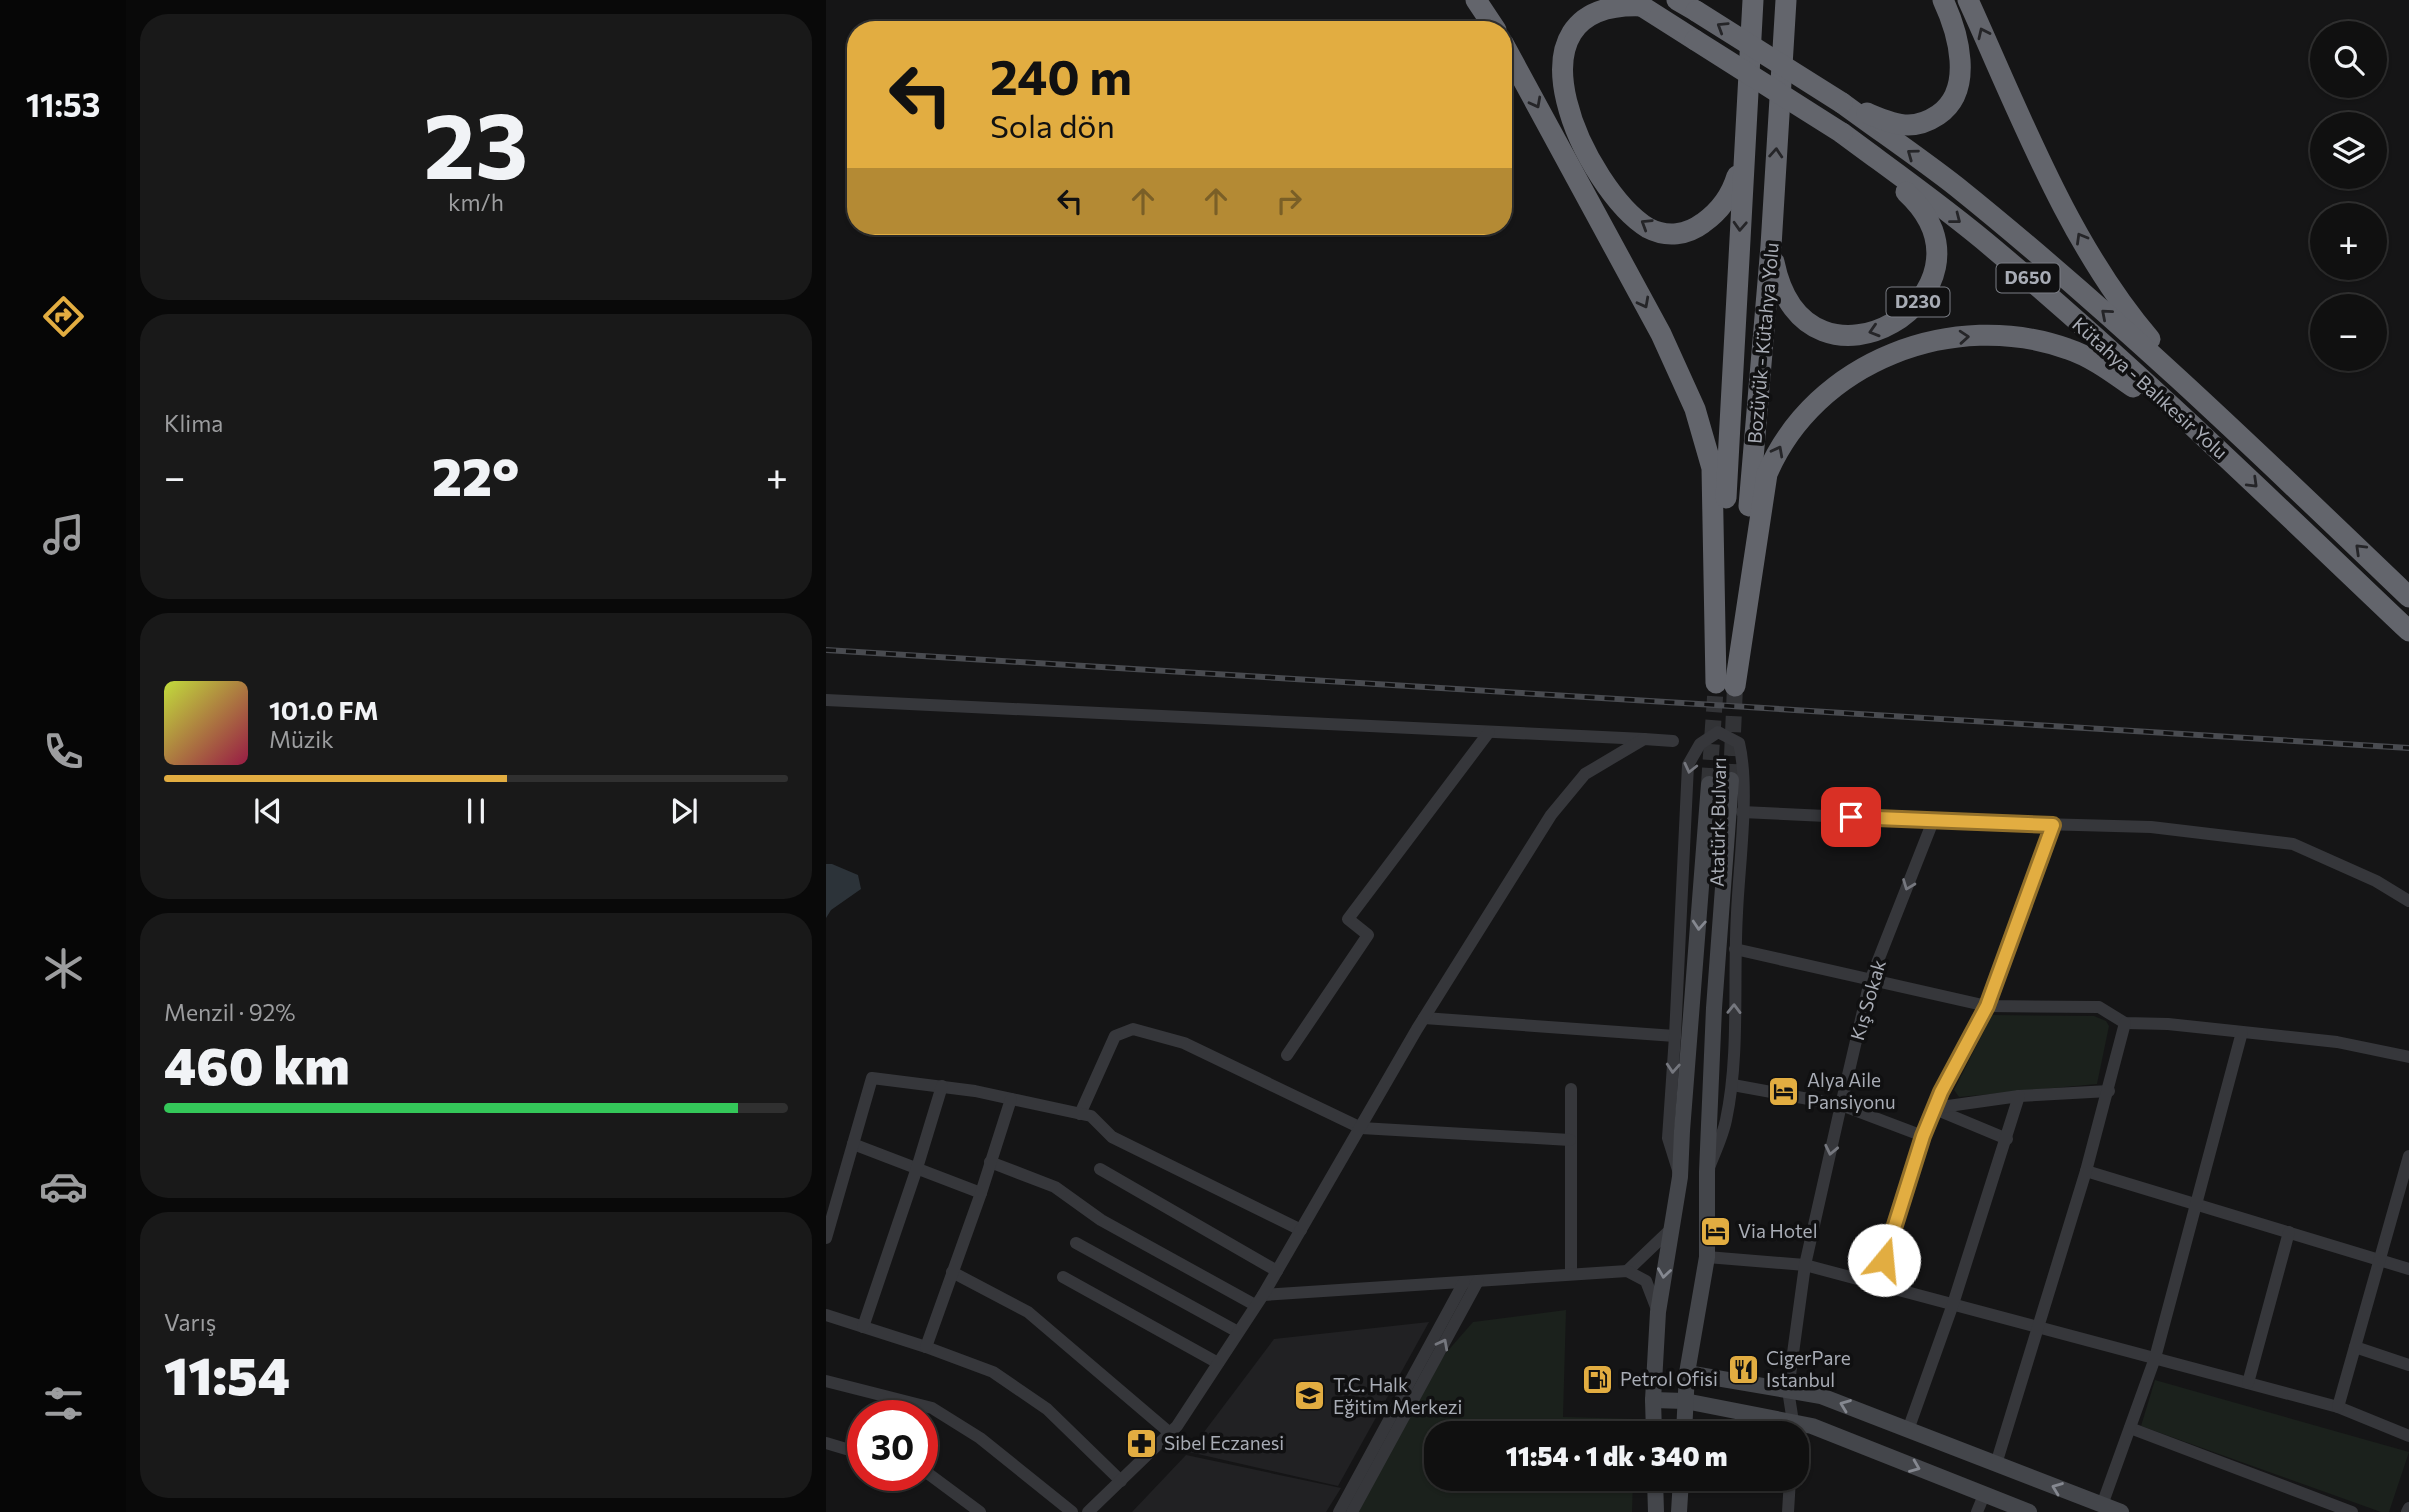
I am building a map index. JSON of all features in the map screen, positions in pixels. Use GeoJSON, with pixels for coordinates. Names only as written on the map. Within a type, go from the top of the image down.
{"type":"FeatureCollection","features":[{"type":"Feature","properties":{"kind":"highway"},"geometry":{"type":"LineString","coordinates":[[1476,0],[1490,21]]}},
{"type":"Feature","properties":{"kind":"highway","name":"Bozüyük - Kütahya Yolu"},"geometry":{"type":"LineString","coordinates":[[1725,685],[1743,158],[1752,0]]}},
{"type":"Feature","properties":{"kind":"highway","name":"Bozüyük - Kütahya Yolu"},"geometry":{"type":"LineString","coordinates":[[1725,685],[1771,246],[1786,0]]}},
{"type":"Feature","properties":{"kind":"highway"},"geometry":{"type":"LineString","coordinates":[[1842,103],[1886,121],[1908,125],[1927,122],[1944,111],[1954,95],[1959,75],[1959,55],[1954,31],[1942,0]]}},
{"type":"Feature","properties":{"kind":"highway"},"geometry":{"type":"LineString","coordinates":[[1968,0],[2053,186],[2081,237],[2126,309],[2194,391]]}},
{"type":"Feature","properties":{"kind":"highway"},"geometry":{"type":"LineString","coordinates":[[1637,3],[1621,2],[1590,8],[1578,15],[1568,27],[1562,43],[1561,63],[1565,88],[1584,137],[1607,182],[1626,210],[1650,229],[1674,235],[1694,230],[1713,216],[1734,187],[1743,158]]}},
{"type":"Feature","properties":{"kind":"highway","name":"Kütahya - Balıkesir Yolu"},"geometry":{"type":"LineString","coordinates":[[1637,3],[1842,134],[1992,247],[2203,436],[2409,631]]}},
{"type":"Feature","properties":{"kind":"highway","name":"Kütahya - Balıkesir Yolu"},"geometry":{"type":"LineString","coordinates":[[1685,4],[1842,103],[1956,186],[2194,391],[2409,597]]}},
{"type":"Feature","properties":{"kind":"highway"},"geometry":{"type":"LineString","coordinates":[[1512,60],[1661,334],[1695,410],[1712,468],[1725,685]]}},
{"type":"Feature","properties":{"kind":"highway","name":"D230"},"geometry":{"type":"LineString","coordinates":[[1771,246],[1777,279],[1787,298],[1813,325],[1833,333],[1854,336],[1876,332],[1895,323],[1912,310],[1926,293],[1934,274],[1935,253],[1934,235],[1926,215],[1913,198],[1842,134]]}},
{"type":"Feature","properties":{"kind":"highway"},"geometry":{"type":"LineString","coordinates":[[1725,685],[1767,474],[1778,449],[1792,428],[1831,388],[1878,359],[1926,342],[1958,337],[1984,335],[2044,343],[2069,349],[2094,362],[2203,436]]}},
{"type":"Feature","properties":{"kind":"main road","name":"Atatürk Bulvarı"},"geometry":{"type":"LineString","coordinates":[[1684,1421],[1687,1373],[1707,1257],[1707,1172],[1714,1008],[1731,780]]}},
{"type":"Feature","properties":{"kind":"main road","name":"Atatürk Bulvarı"},"geometry":{"type":"LineString","coordinates":[[1654,1421],[1658,1312],[1680,1177],[1709,784]]}},
{"type":"Feature","properties":{"kind":"main road"},"geometry":{"type":"LineString","coordinates":[[1687,1373],[1821,1396],[2120,1512]]}},
{"type":"Feature","properties":{"kind":"main road"},"geometry":{"type":"LineString","coordinates":[[1653,1400],[1685,1401],[1768,1421]]}},
{"type":"Feature","properties":{"kind":"main road"},"geometry":{"type":"LineString","coordinates":[[1809,1426],[2029,1512]]}},
{"type":"Feature","properties":{"kind":"main road"},"geometry":{"type":"LineString","coordinates":[[1655,1491],[1656,1512]]}},
{"type":"Feature","properties":{"kind":"main road"},"geometry":{"type":"LineString","coordinates":[[1679,1512],[1680,1491]]}},
{"type":"Feature","properties":{"kind":"street"},"geometry":{"type":"LineString","coordinates":[[826,700],[1673,741]]}},
{"type":"Feature","properties":{"kind":"street"},"geometry":{"type":"LineString","coordinates":[[1287,1055],[1368,935],[1348,919],[1489,732]]}},
{"type":"Feature","properties":{"kind":"street","name":"Atatürk Bulvarı"},"geometry":{"type":"LineString","coordinates":[[1680,1177],[1668,1138],[1688,765],[1700,744],[1718,732],[1738,743],[1743,761],[1742,812],[1735,949],[1733,1085],[1726,1123],[1707,1172]]}},
{"type":"Feature","properties":{"kind":"street"},"geometry":{"type":"LineString","coordinates":[[1088,1512],[1177,1426],[1277,1271],[1424,1018],[1551,815],[1585,774],[1644,739]]}},
{"type":"Feature","properties":{"kind":"street"},"geometry":{"type":"LineString","coordinates":[[1742,812],[2151,827],[2292,844],[2376,881],[2409,901]]}},
{"type":"Feature","properties":{"kind":"street","name":"Kış Sokak"},"geometry":{"type":"LineString","coordinates":[[1792,1421],[1788,1390],[1805,1265],[1870,981],[1933,821]]}},
{"type":"Feature","properties":{"kind":"street"},"geometry":{"type":"LineString","coordinates":[[1877,1284],[1923,1136],[1934,1108],[1987,1006],[2053,825]]}},
{"type":"Feature","properties":{"kind":"street"},"geometry":{"type":"LineString","coordinates":[[1735,949],[1987,1006],[2099,1007],[2125,1023],[2168,1024],[2337,1042],[2409,1057]]}},
{"type":"Feature","properties":{"kind":"street"},"geometry":{"type":"LineString","coordinates":[[1424,1018],[1675,1036]]}},
{"type":"Feature","properties":{"kind":"street"},"geometry":{"type":"LineString","coordinates":[[1996,1464],[2087,1171],[2125,1023]]}},
{"type":"Feature","properties":{"kind":"street"},"geometry":{"type":"LineString","coordinates":[[1080,1114],[1115,1036],[1133,1029],[1184,1043],[1361,1128],[1570,1140]]}},
{"type":"Feature","properties":{"kind":"street"},"geometry":{"type":"LineString","coordinates":[[2102,1505],[2155,1359],[2242,1032]]}},
{"type":"Feature","properties":{"kind":"street"},"geometry":{"type":"LineString","coordinates":[[826,1238],[872,1078],[942,1086],[1091,1116],[1112,1137],[1301,1230]]}},
{"type":"Feature","properties":{"kind":"street"},"geometry":{"type":"LineString","coordinates":[[1733,1085],[1841,1105],[1923,1136]]}},
{"type":"Feature","properties":{"kind":"street"},"geometry":{"type":"LineString","coordinates":[[863,1326],[942,1086]]}},
{"type":"Feature","properties":{"kind":"street"},"geometry":{"type":"LineString","coordinates":[[1571,1089],[1571,1274]]}},
{"type":"Feature","properties":{"kind":"street"},"geometry":{"type":"LineString","coordinates":[[1934,1108],[2019,1096],[2109,1091]]}},
{"type":"Feature","properties":{"kind":"street"},"geometry":{"type":"LineString","coordinates":[[1908,1430],[1953,1304],[2019,1096]]}},
{"type":"Feature","properties":{"kind":"street"},"geometry":{"type":"LineString","coordinates":[[926,1347],[981,1193],[1011,1098]]}},
{"type":"Feature","properties":{"kind":"street"},"geometry":{"type":"LineString","coordinates":[[1934,1108],[2007,1139]]}},
{"type":"Feature","properties":{"kind":"street"},"geometry":{"type":"LineString","coordinates":[[853,1144],[981,1193]]}},
{"type":"Feature","properties":{"kind":"street"},"geometry":{"type":"LineString","coordinates":[[990,1162],[1055,1187],[1101,1220],[1259,1300],[1627,1271],[1646,1280],[1658,1312]]}},
{"type":"Feature","properties":{"kind":"street"},"geometry":{"type":"LineString","coordinates":[[2338,1407],[2408,1164]]}},
{"type":"Feature","properties":{"kind":"street"},"geometry":{"type":"LineString","coordinates":[[1100,1169],[1277,1271]]}},
{"type":"Feature","properties":{"kind":"street"},"geometry":{"type":"LineString","coordinates":[[2087,1171],[2409,1269]]}},
{"type":"Feature","properties":{"kind":"street"},"geometry":{"type":"LineString","coordinates":[[1627,1271],[1670,1230]]}},
{"type":"Feature","properties":{"kind":"street"},"geometry":{"type":"LineString","coordinates":[[2248,1383],[2289,1232]]}},
{"type":"Feature","properties":{"kind":"street"},"geometry":{"type":"LineString","coordinates":[[1076,1243],[1238,1332]]}},
{"type":"Feature","properties":{"kind":"street"},"geometry":{"type":"LineString","coordinates":[[1707,1257],[1805,1265],[2338,1407],[2409,1436]]}},
{"type":"Feature","properties":{"kind":"street"},"geometry":{"type":"LineString","coordinates":[[952,1272],[1028,1312],[1170,1433]]}},
{"type":"Feature","properties":{"kind":"street"},"geometry":{"type":"LineString","coordinates":[[1063,1277],[1218,1363]]}},
{"type":"Feature","properties":{"kind":"street"},"geometry":{"type":"LineString","coordinates":[[1352,1512],[1478,1281]]}},
{"type":"Feature","properties":{"kind":"street"},"geometry":{"type":"LineString","coordinates":[[1339,1512],[1464,1282]]}},
{"type":"Feature","properties":{"kind":"street"},"geometry":{"type":"LineString","coordinates":[[826,1315],[926,1347],[993,1373],[1047,1409],[1121,1481]]}},
{"type":"Feature","properties":{"kind":"street"},"geometry":{"type":"LineString","coordinates":[[2355,1347],[2409,1365]]}},
{"type":"Feature","properties":{"kind":"street"},"geometry":{"type":"LineString","coordinates":[[826,1381],[932,1408],[980,1438],[1072,1512]]}},
{"type":"Feature","properties":{"kind":"street"},"geometry":{"type":"LineString","coordinates":[[2130,1428],[2352,1512]]}},
{"type":"Feature","properties":{"kind":"street"},"geometry":{"type":"LineString","coordinates":[[826,1443],[847,1449]]}},
{"type":"Feature","properties":{"kind":"street"},"geometry":{"type":"LineString","coordinates":[[938,1481],[980,1512]]}},
{"type":"Feature","properties":{"kind":"street"},"geometry":{"type":"LineString","coordinates":[[1788,1512],[1789,1491]]}},
{"type":"Feature","properties":{"kind":"street"},"geometry":{"type":"LineString","coordinates":[[1977,1512],[1984,1495]]}},
{"type":"Feature","properties":{"kind":"shaded area"},"geometry":{"type":"Polygon","coordinates":[[[826,864],[858,875],[861,889],[831,910],[826,918],[826,864]]]}},
{"type":"Feature","properties":{"kind":"shaded area"},"geometry":{"type":"Polygon","coordinates":[[[1992,1015],[2094,1016],[2106,1021],[2109,1026],[2097,1084],[1959,1097],[1954,1090],[1992,1015]]]}},
{"type":"Feature","properties":{"kind":"shaded area"},"geometry":{"type":"Polygon","coordinates":[[[1566,1310],[1563,1417],[1635,1421],[1424,1421],[1424,1491],[1633,1491],[1632,1512],[1353,1512],[1438,1362],[1473,1322],[1566,1310]]]}},
{"type":"Feature","properties":{"kind":"shaded area","name":"T.C. Halk Eğitim Merkezi"},"geometry":{"type":"Polygon","coordinates":[[[1429,1322],[1338,1486],[1189,1452],[1274,1339],[1429,1322]]]}},
{"type":"Feature","properties":{"kind":"shaded area"},"geometry":{"type":"Polygon","coordinates":[[[2155,1380],[2409,1452],[2389,1512],[2381,1512],[2141,1426],[2155,1380]]]}},
{"type":"Feature","properties":{"kind":"shaded area"},"geometry":{"type":"Polygon","coordinates":[[[1186,1455],[1341,1488],[1326,1512],[1132,1512],[1186,1455]]]}},
{"type":"Feature","properties":{"kind":"tunnel"},"geometry":{"type":"LineString","coordinates":[[1709,784],[1716,683]]}},
{"type":"Feature","properties":{"kind":"tunnel"},"geometry":{"type":"LineString","coordinates":[[1731,780],[1735,686]]}},
{"type":"Feature","properties":{"kind":"railway"},"geometry":{"type":"LineString","coordinates":[[826,650],[2409,748]]}},
{"type":"Feature","properties":{"kind":"place","name":"Alya Aile Pansiyonu"},"geometry":{"type":"Point","coordinates":[1784,1091]}},
{"type":"Feature","properties":{"kind":"place","name":"Via Hotel"},"geometry":{"type":"Point","coordinates":[1715,1231]}},
{"type":"Feature","properties":{"kind":"place","name":"CigerPare Istanbul"},"geometry":{"type":"Point","coordinates":[1743,1369]}},
{"type":"Feature","properties":{"kind":"place","name":"Petrol Ofisi"},"geometry":{"type":"Point","coordinates":[1597,1379]}},
{"type":"Feature","properties":{"kind":"place","name":"T.C. Halk Eğitim Merkezi"},"geometry":{"type":"Point","coordinates":[1310,1396]}},
{"type":"Feature","properties":{"kind":"place","name":"Sibel Eczanesi"},"geometry":{"type":"Point","coordinates":[1141,1443]}},
{"type":"Feature","properties":{"kind":"route"},"geometry":{"type":"LineString","coordinates":[[1851,817],[2053,825],[1987,1006],[1941,1092],[1923,1136],[1884,1260]]}}]}
